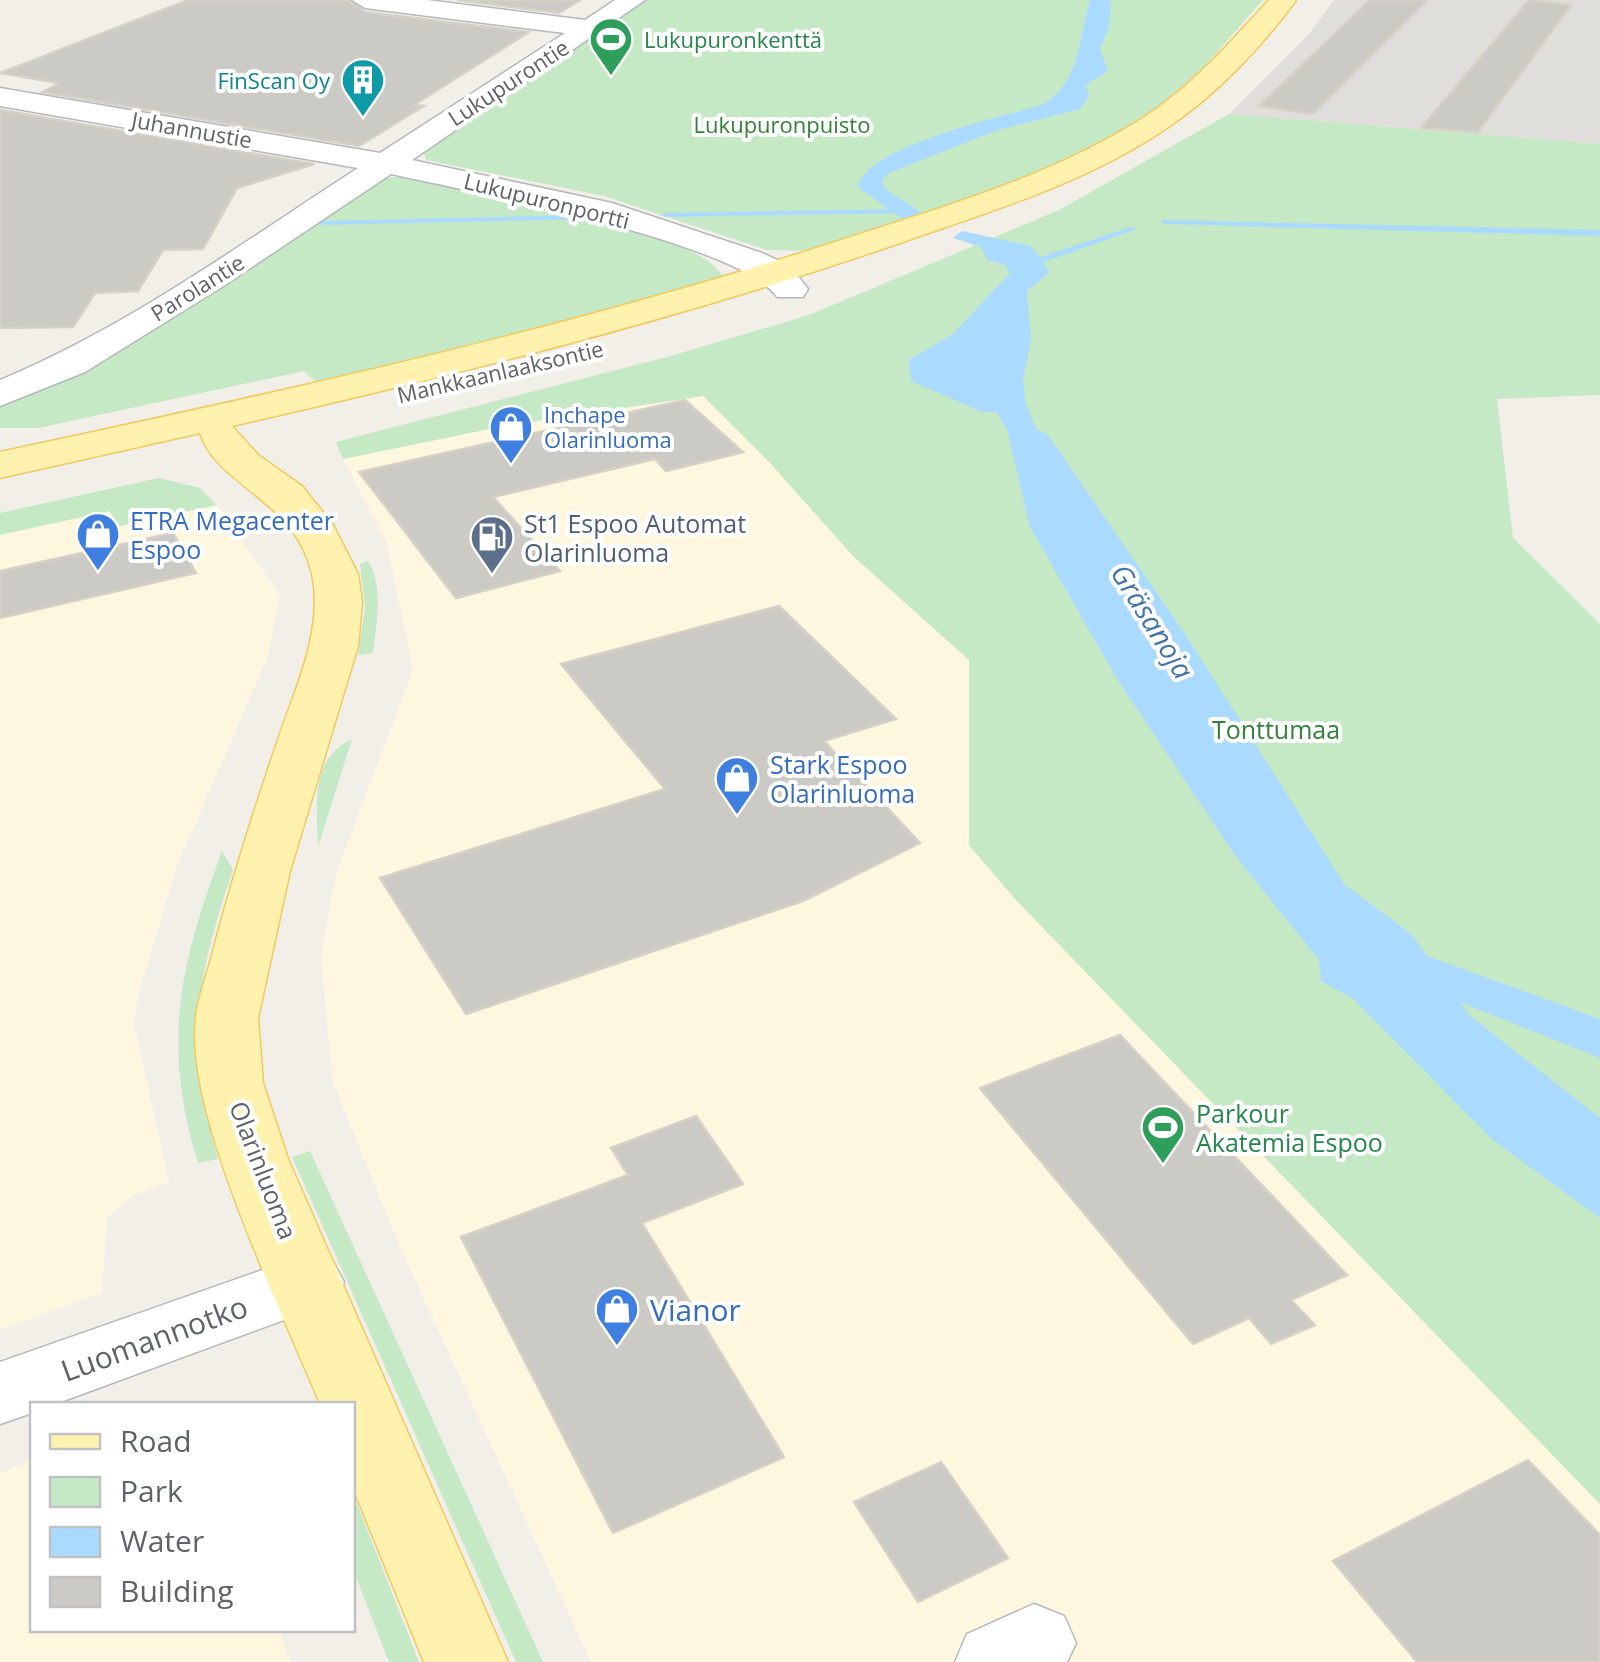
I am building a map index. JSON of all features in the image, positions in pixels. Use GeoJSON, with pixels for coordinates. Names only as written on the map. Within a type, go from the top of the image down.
{"type":"FeatureCollection","features":[{"type":"Feature","properties":{"kind":"main road","name":"Mankkaanlaaksontie"},"geometry":{"type":"LineString","coordinates":[[0,480],[237,424],[610,346],[773,281],[983,206],[1141,132],[1225,68],[1283,0]]}},
{"type":"Feature","properties":{"kind":"main road","name":"Mankkaanlaaksontie"},"geometry":{"type":"LineString","coordinates":[[0,465],[237,424]]}},
{"type":"Feature","properties":{"kind":"main road","name":"Olarinluoma"},"geometry":{"type":"LineString","coordinates":[[237,424],[243,464],[287,494],[326,549],[339,602],[334,646],[262,871],[227,1018],[231,1083],[255,1158],[466,1662]]}},
{"type":"Feature","properties":{"kind":"street"},"geometry":{"type":"LineString","coordinates":[[365,0],[590,28]]}},
{"type":"Feature","properties":{"kind":"street","name":"Lukupurontie"},"geometry":{"type":"LineString","coordinates":[[384,163],[632,0]]}},
{"type":"Feature","properties":{"kind":"street","name":"Juhannustie"},"geometry":{"type":"LineString","coordinates":[[0,97],[384,163]]}},
{"type":"Feature","properties":{"kind":"street","name":"Lukupuronportti"},"geometry":{"type":"LineString","coordinates":[[384,163],[600,210],[706,248],[726,266],[773,281]]}},
{"type":"Feature","properties":{"kind":"street","name":"Parolantie"},"geometry":{"type":"LineString","coordinates":[[0,394],[71,364],[213,278],[384,163]]}},
{"type":"Feature","properties":{"kind":"street","name":"Luomannotko"},"geometry":{"type":"LineString","coordinates":[[0,1394],[308,1282]]}},
{"type":"Feature","properties":{"kind":"shaded area"},"geometry":{"type":"Polygon","coordinates":[[[1334,0],[1600,0],[1600,144],[1229,114],[1309,34],[1334,0]]]}},
{"type":"Feature","properties":{"kind":"shaded area"},"geometry":{"type":"Polygon","coordinates":[[[703,396],[771,464],[854,557],[969,660],[969,846],[1015,899],[1600,1504],[1600,1662],[591,1662],[403,1254],[333,1083],[321,957],[336,873],[413,670],[387,544],[343,459],[504,426],[703,396]]]}},
{"type":"Feature","properties":{"kind":"shaded area"},"geometry":{"type":"Polygon","coordinates":[[[217,505],[280,595],[268,656],[177,866],[139,992],[134,1024],[169,1182],[134,1195],[107,1217],[102,1293],[0,1330],[0,535],[110,511],[120,526],[217,505]]]}},
{"type":"Feature","properties":{"kind":"shaded area"},"geometry":{"type":"Polygon","coordinates":[[[30,1461],[30,1632],[280,1632],[291,1662],[0,1662],[0,1473],[30,1461]]]}},
{"type":"Feature","properties":{"kind":"green space","name":"Lukupuronpuisto"},"geometry":{"type":"Polygon","coordinates":[[[645,0],[1263,0],[1202,69],[1157,108],[1102,141],[1039,173],[832,251],[767,250],[604,196],[426,160],[423,148],[645,0]]]}},
{"type":"Feature","properties":{"kind":"green space","name":"Tonttumaa"},"geometry":{"type":"Polygon","coordinates":[[[1229,114],[1600,144],[1600,395],[1497,399],[1513,538],[1600,624],[1600,1504],[1015,899],[969,845],[969,660],[854,557],[771,464],[703,396],[504,426],[343,459],[336,442],[671,356],[809,315],[1059,210],[1229,114]]]}},
{"type":"Feature","properties":{"kind":"green space"},"geometry":{"type":"Polygon","coordinates":[[[408,175],[628,225],[705,259],[724,278],[715,287],[320,386],[304,371],[38,428],[0,428],[0,399],[374,180],[408,175]]]}},
{"type":"Feature","properties":{"kind":"green space"},"geometry":{"type":"Polygon","coordinates":[[[159,478],[200,488],[217,505],[120,526],[109,511],[0,535],[0,513],[159,478]]]}},
{"type":"Feature","properties":{"kind":"green space"},"geometry":{"type":"Polygon","coordinates":[[[368,561],[376,582],[376,631],[373,653],[358,655],[365,607],[360,564],[368,561]]]}},
{"type":"Feature","properties":{"kind":"green space"},"geometry":{"type":"Polygon","coordinates":[[[352,739],[318,847],[317,801],[322,771],[338,748],[352,739]]]}},
{"type":"Feature","properties":{"kind":"green space"},"geometry":{"type":"Polygon","coordinates":[[[222,851],[233,870],[210,946],[199,1013],[202,1082],[218,1159],[198,1163],[180,1080],[180,1005],[195,931],[222,851]]]}},
{"type":"Feature","properties":{"kind":"green space"},"geometry":{"type":"Polygon","coordinates":[[[310,1151],[543,1662],[516,1662],[292,1157],[310,1151]]]}},
{"type":"Feature","properties":{"kind":"green space"},"geometry":{"type":"Polygon","coordinates":[[[355,1499],[419,1662],[389,1662],[355,1574],[355,1499]]]}},
{"type":"Feature","properties":{"kind":"water"},"geometry":{"type":"Polygon","coordinates":[[[1090,0],[1111,0],[1109,27],[1100,49],[1108,71],[1086,85],[1089,96],[1080,109],[995,131],[889,173],[882,180],[884,188],[928,217],[907,222],[858,187],[867,172],[909,146],[1041,105],[1054,96],[1071,73],[1090,0]]]}},
{"type":"Feature","properties":{"kind":"water","name":"Gräsanoja"},"geometry":{"type":"Polygon","coordinates":[[[962,231],[1031,246],[1050,272],[1027,291],[1031,340],[1023,379],[1025,401],[1036,429],[1048,435],[1185,634],[1344,884],[1411,934],[1427,956],[1600,1019],[1600,1058],[1460,1002],[1469,1015],[1600,1118],[1600,1218],[1494,1141],[1351,997],[1321,981],[1319,960],[1234,854],[1117,679],[1030,527],[1007,429],[996,412],[982,412],[911,381],[909,360],[953,334],[1010,273],[1005,265],[987,260],[981,247],[953,238],[962,231]]]}},
{"type":"Feature","properties":{"kind":"building"},"geometry":{"type":"Polygon","coordinates":[[[188,0],[348,0],[365,12],[529,32],[414,105],[424,106],[359,146],[43,92],[59,83],[0,73],[188,0]]]}},
{"type":"Feature","properties":{"kind":"building"},"geometry":{"type":"Polygon","coordinates":[[[457,0],[580,0],[559,13],[457,0]]]}},
{"type":"Feature","properties":{"kind":"building"},"geometry":{"type":"Polygon","coordinates":[[[1370,0],[1427,0],[1313,114],[1259,106],[1370,0]]]}},
{"type":"Feature","properties":{"kind":"building"},"geometry":{"type":"Polygon","coordinates":[[[1529,0],[1571,5],[1478,132],[1421,128],[1529,0]]]}},
{"type":"Feature","properties":{"kind":"building"},"geometry":{"type":"Polygon","coordinates":[[[0,110],[314,164],[237,188],[203,249],[163,250],[138,291],[95,293],[73,327],[0,328],[0,110]]]}},
{"type":"Feature","properties":{"kind":"building","name":"Inchape Olarinluoma"},"geometry":{"type":"Polygon","coordinates":[[[685,400],[743,452],[666,471],[655,459],[493,497],[560,571],[456,598],[359,472],[685,400]]]}},
{"type":"Feature","properties":{"kind":"building","name":"ETRA Megacenter Espoo"},"geometry":{"type":"Polygon","coordinates":[[[173,533],[196,573],[0,618],[0,571],[173,533]]]}},
{"type":"Feature","properties":{"kind":"building","name":"Stark Espoo Olarinluoma"},"geometry":{"type":"Polygon","coordinates":[[[779,606],[896,719],[824,741],[920,843],[803,901],[466,1014],[380,878],[665,789],[561,664],[779,606]]]}},
{"type":"Feature","properties":{"kind":"building"},"geometry":{"type":"Polygon","coordinates":[[[1120,1035],[1347,1275],[1291,1300],[1315,1325],[1271,1344],[1249,1318],[1193,1344],[980,1088],[1120,1035]]]}},
{"type":"Feature","properties":{"kind":"building","name":"Vianor"},"geometry":{"type":"Polygon","coordinates":[[[696,1116],[743,1184],[642,1223],[784,1457],[613,1533],[461,1237],[628,1175],[611,1148],[696,1116]]]}},
{"type":"Feature","properties":{"kind":"building"},"geometry":{"type":"Polygon","coordinates":[[[1528,1460],[1600,1535],[1600,1662],[1417,1662],[1333,1561],[1528,1460]]]}},
{"type":"Feature","properties":{"kind":"building"},"geometry":{"type":"Polygon","coordinates":[[[941,1462],[1008,1558],[918,1602],[854,1502],[941,1462]]]}},
{"type":"Feature","properties":{"kind":"waterway"},"geometry":{"type":"LineString","coordinates":[[665,215],[902,211]]}},
{"type":"Feature","properties":{"kind":"waterway"},"geometry":{"type":"LineString","coordinates":[[321,223],[591,217]]}},
{"type":"Feature","properties":{"kind":"waterway"},"geometry":{"type":"LineString","coordinates":[[1165,222],[1600,233]]}},
{"type":"Feature","properties":{"kind":"waterway"},"geometry":{"type":"LineString","coordinates":[[1033,267],[1041,260],[1133,229]]}},
{"type":"Feature","properties":{"kind":"place","name":"Lukupuronkenttä"},"geometry":{"type":"Point","coordinates":[611,77]}},
{"type":"Feature","properties":{"kind":"place","name":"FinScan Oy"},"geometry":{"type":"Point","coordinates":[363,118]}},
{"type":"Feature","properties":{"kind":"place","name":"Inchape Olarinluoma"},"geometry":{"type":"Point","coordinates":[511,465]}},
{"type":"Feature","properties":{"kind":"place","name":"ETRA Megacenter Espoo"},"geometry":{"type":"Point","coordinates":[98,572]}},
{"type":"Feature","properties":{"kind":"place","name":"St1 Espoo Automat Olarinluoma"},"geometry":{"type":"Point","coordinates":[492,575]}},
{"type":"Feature","properties":{"kind":"place","name":"Stark Espoo Olarinluoma"},"geometry":{"type":"Point","coordinates":[737,816]}},
{"type":"Feature","properties":{"kind":"place","name":"Parkour Akatemia Espoo"},"geometry":{"type":"Point","coordinates":[1163,1165]}},
{"type":"Feature","properties":{"kind":"place","name":"Vianor"},"geometry":{"type":"Point","coordinates":[617,1347]}}]}
